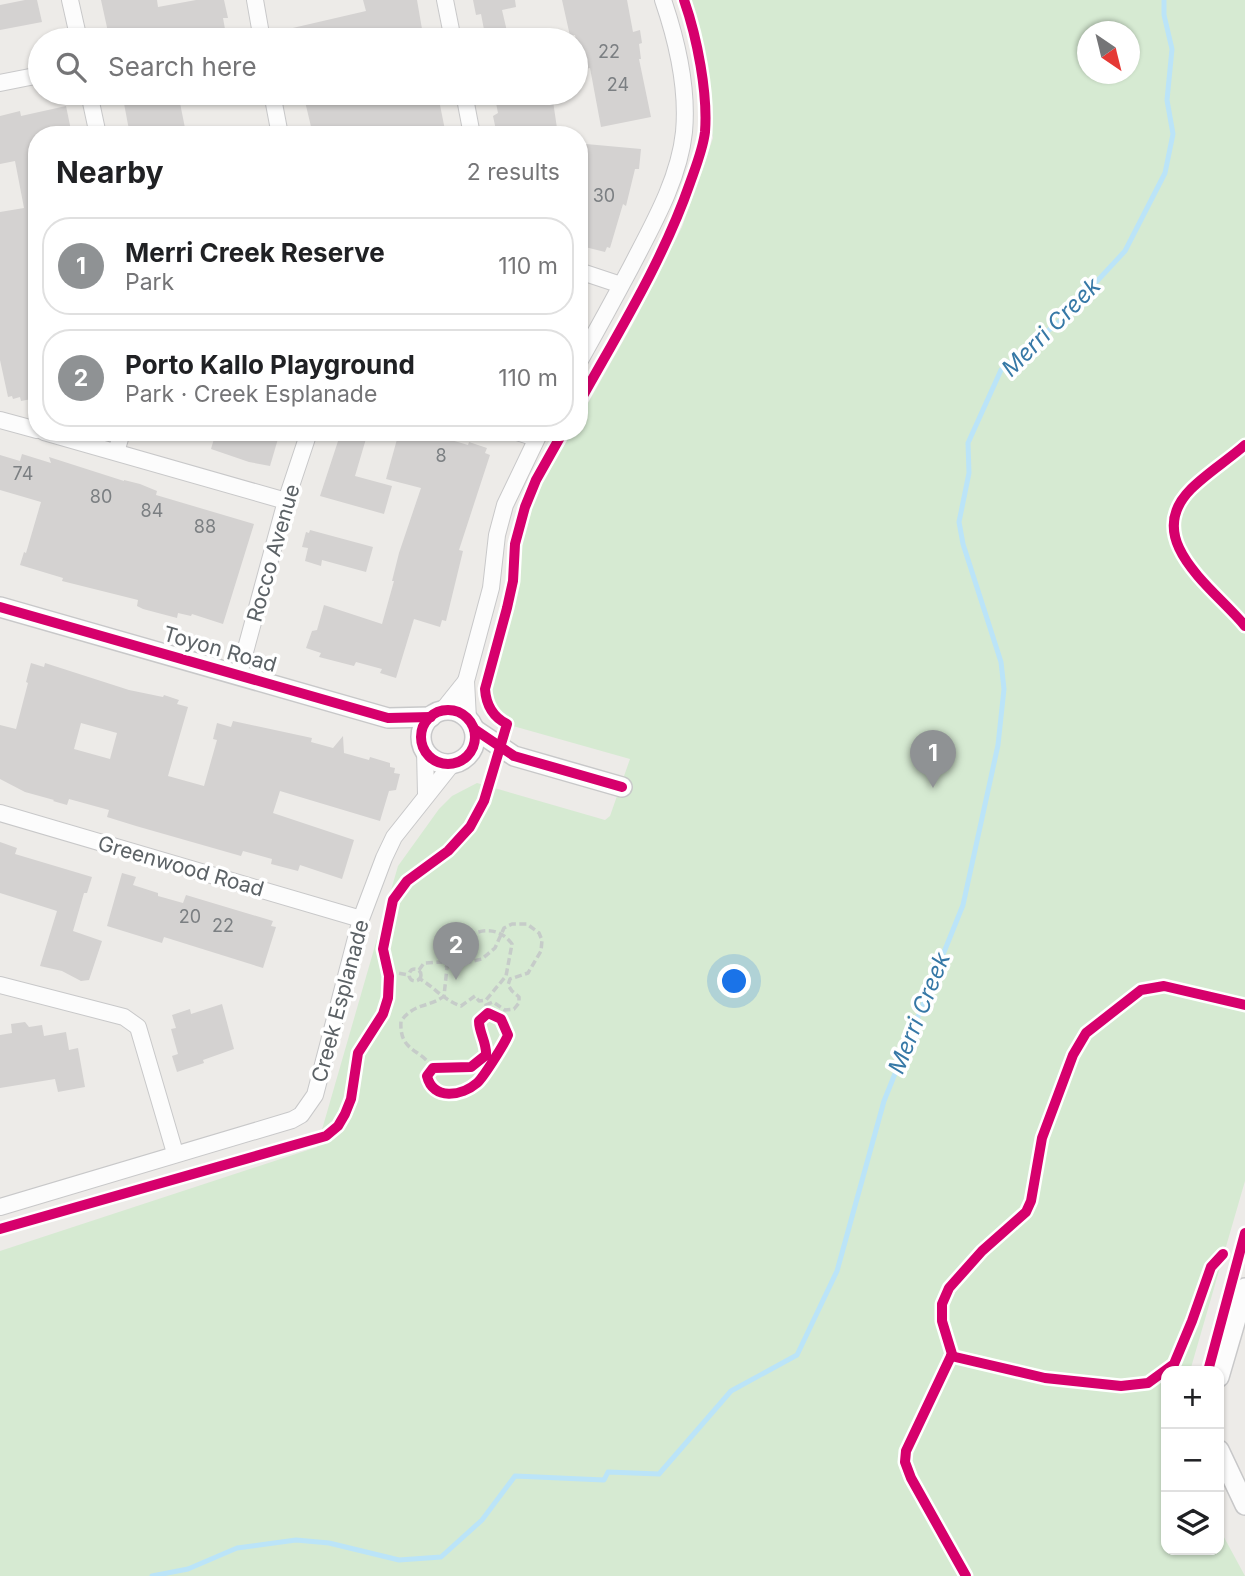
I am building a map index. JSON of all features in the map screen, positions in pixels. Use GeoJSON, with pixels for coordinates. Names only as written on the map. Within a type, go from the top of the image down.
{"type":"FeatureCollection","features":[{"type":"Feature","properties":{"kind":"street"},"geometry":{"type":"LineString","coordinates":[[70,0],[76,28]]}},
{"type":"Feature","properties":{"kind":"street"},"geometry":{"type":"LineString","coordinates":[[255,0],[260,28]]}},
{"type":"Feature","properties":{"kind":"street"},"geometry":{"type":"LineString","coordinates":[[445,0],[451,28]]}},
{"type":"Feature","properties":{"kind":"street"},"geometry":{"type":"LineString","coordinates":[[588,346],[657,218],[682,147],[682,78],[674,30],[663,0]]}},
{"type":"Feature","properties":{"kind":"street"},"geometry":{"type":"LineString","coordinates":[[0,83],[28,77]]}},
{"type":"Feature","properties":{"kind":"street"},"geometry":{"type":"LineString","coordinates":[[92,105],[96,126]]}},
{"type":"Feature","properties":{"kind":"street"},"geometry":{"type":"LineString","coordinates":[[274,105],[278,126]]}},
{"type":"Feature","properties":{"kind":"street"},"geometry":{"type":"LineString","coordinates":[[466,105],[470,126]]}},
{"type":"Feature","properties":{"kind":"street"},"geometry":{"type":"LineString","coordinates":[[588,274],[621,285]]}},
{"type":"Feature","properties":{"kind":"street"},"geometry":{"type":"LineString","coordinates":[[0,420],[28,428]]}},
{"type":"Feature","properties":{"kind":"street"},"geometry":{"type":"LineString","coordinates":[[76,441],[286,501]]}},
{"type":"Feature","properties":{"kind":"street"},"geometry":{"type":"LineString","coordinates":[[116,452],[119,441]]}},
{"type":"Feature","properties":{"kind":"street","name":"Rocco Avenue"},"geometry":{"type":"LineString","coordinates":[[239,674],[286,501],[306,441]]}},
{"type":"Feature","properties":{"kind":"street"},"geometry":{"type":"LineString","coordinates":[[459,761],[474,745],[466,681],[491,588],[497,535],[505,505],[535,441]]}},
{"type":"Feature","properties":{"kind":"street","name":"Toyon Road"},"geometry":{"type":"LineString","coordinates":[[0,607],[388,718],[436,714]]}},
{"type":"Feature","properties":{"kind":"street"},"geometry":{"type":"LineString","coordinates":[[426,794],[423,730],[466,681]]}},
{"type":"Feature","properties":{"kind":"street"},"geometry":{"type":"LineString","coordinates":[[436,714],[456,712],[514,755],[622,787]]}},
{"type":"Feature","properties":{"kind":"street","name":"Toyon Road"},"geometry":{"type":"LineString","coordinates":[[388,718],[424,748]]}},
{"type":"Feature","properties":{"kind":"street"},"geometry":{"type":"LineString","coordinates":[[424,748],[437,761],[514,755]]}},
{"type":"Feature","properties":{"kind":"street","name":"Creek Esplanade"},"geometry":{"type":"LineString","coordinates":[[0,1207],[292,1120],[307,1108],[315,1095],[323,1071],[361,919],[394,837],[412,817],[426,794],[459,761]]}},
{"type":"Feature","properties":{"kind":"street","name":"Greenwood Road"},"geometry":{"type":"LineString","coordinates":[[0,813],[361,919]]}},
{"type":"Feature","properties":{"kind":"street"},"geometry":{"type":"LineString","coordinates":[[0,985],[124,1017],[138,1027],[175,1153]]}},
{"type":"Feature","properties":{"kind":"street"},"geometry":{"type":"LineString","coordinates":[[1222,1366],[1245,1289]]}},
{"type":"Feature","properties":{"kind":"street"},"geometry":{"type":"LineString","coordinates":[[1224,1461],[1245,1505]]}},
{"type":"Feature","properties":{"kind":"path"},"geometry":{"type":"LineString","coordinates":[[447,967],[489,955],[501,933],[512,924],[527,924],[539,933],[542,940],[541,951],[528,973],[508,977],[485,1010]]}},
{"type":"Feature","properties":{"kind":"path"},"geometry":{"type":"LineString","coordinates":[[433,1070],[406,1045],[400,1030],[401,1021],[406,1013],[444,996],[447,961],[454,948],[470,936],[489,929],[501,933],[512,944],[508,985],[519,997],[519,1003],[514,1009],[505,1010],[493,1002],[485,1010]]}},
{"type":"Feature","properties":{"kind":"path"},"geometry":{"type":"LineString","coordinates":[[387,962],[390,989]]}},
{"type":"Feature","properties":{"kind":"path"},"geometry":{"type":"LineString","coordinates":[[419,970],[424,964],[432,962],[442,962],[447,967]]}},
{"type":"Feature","properties":{"kind":"path"},"geometry":{"type":"LineString","coordinates":[[408,975],[413,969],[419,970]]}},
{"type":"Feature","properties":{"kind":"path"},"geometry":{"type":"LineString","coordinates":[[419,970],[420,979]]}},
{"type":"Feature","properties":{"kind":"path"},"geometry":{"type":"LineString","coordinates":[[389,976],[398,973],[408,975],[412,981],[420,979],[452,1003],[461,1006],[475,996],[485,1010],[501,1019]]}},
{"type":"Feature","properties":{"kind":"green space"},"geometry":{"type":"Polygon","coordinates":[[[688,0],[1245,0],[1245,1181],[1191,1366],[1161,1366],[1161,1555],[1224,1555],[1224,1537],[1245,1576],[0,1576],[0,1251],[317,1147],[398,866],[439,809],[452,796],[477,783],[605,820],[610,816],[630,759],[513,726],[500,718],[491,702],[491,687],[510,622],[518,584],[519,553],[536,494],[567,441],[588,441],[588,403],[635,320],[682,227],[713,138],[696,19],[688,0]]]}},
{"type":"Feature","properties":{"kind":"building"},"geometry":{"type":"Polygon","coordinates":[[[37,0],[42,22],[0,30],[0,5],[37,0]]]}},
{"type":"Feature","properties":{"kind":"building"},"geometry":{"type":"Polygon","coordinates":[[[101,0],[157,0],[158,7],[196,0],[224,0],[228,18],[223,18],[225,28],[107,28],[101,0]]]}},
{"type":"Feature","properties":{"kind":"building"},"geometry":{"type":"Polygon","coordinates":[[[363,0],[417,0],[422,28],[293,28],[366,11],[363,0]]]}},
{"type":"Feature","properties":{"kind":"building"},"geometry":{"type":"Polygon","coordinates":[[[473,0],[515,0],[516,7],[502,10],[506,28],[484,28],[481,14],[476,15],[473,0]]]}},
{"type":"Feature","properties":{"kind":"building"},"geometry":{"type":"Polygon","coordinates":[[[562,0],[627,0],[633,32],[640,30],[642,43],[639,44],[639,59],[651,117],[601,127],[588,68],[588,28],[568,28],[562,0]]]}},
{"type":"Feature","properties":{"kind":"building"},"geometry":{"type":"Polygon","coordinates":[[[124,105],[180,105],[185,126],[128,126],[124,105]]]}},
{"type":"Feature","properties":{"kind":"building"},"geometry":{"type":"Polygon","coordinates":[[[306,105],[440,105],[444,126],[311,126],[306,105]]]}},
{"type":"Feature","properties":{"kind":"building"},"geometry":{"type":"Polygon","coordinates":[[[496,105],[554,105],[557,126],[495,126],[493,116],[498,113],[496,105]]]}},
{"type":"Feature","properties":{"kind":"building"},"geometry":{"type":"Polygon","coordinates":[[[66,106],[70,126],[28,126],[28,400],[21,401],[20,397],[8,397],[0,360],[0,212],[24,208],[15,161],[0,164],[0,116],[20,111],[21,116],[66,106]]]}},
{"type":"Feature","properties":{"kind":"building"},"geometry":{"type":"Polygon","coordinates":[[[588,144],[641,149],[639,169],[635,169],[626,206],[623,204],[610,248],[607,247],[605,252],[588,248],[588,144]]]}},
{"type":"Feature","properties":{"kind":"building"},"geometry":{"type":"Polygon","coordinates":[[[213,441],[277,441],[270,466],[211,449],[213,441]]]}},
{"type":"Feature","properties":{"kind":"building"},"geometry":{"type":"Polygon","coordinates":[[[338,441],[365,441],[355,476],[392,486],[384,514],[320,496],[338,441]]]}},
{"type":"Feature","properties":{"kind":"building"},"geometry":{"type":"Polygon","coordinates":[[[397,441],[454,441],[468,445],[469,442],[487,448],[485,453],[490,455],[459,550],[463,551],[446,621],[442,620],[440,627],[414,619],[396,678],[380,673],[382,669],[356,662],[354,666],[319,657],[321,653],[306,648],[312,631],[317,630],[324,605],[382,624],[399,553],[421,488],[386,479],[397,441]]]}},
{"type":"Feature","properties":{"kind":"building"},"geometry":{"type":"Polygon","coordinates":[[[22,454],[51,463],[49,457],[140,484],[157,491],[156,495],[254,524],[223,624],[192,614],[178,613],[177,618],[143,609],[137,606],[138,600],[62,581],[63,578],[20,565],[41,502],[0,490],[0,455],[20,461],[22,454]]]}},
{"type":"Feature","properties":{"kind":"building"},"geometry":{"type":"Polygon","coordinates":[[[310,530],[373,547],[366,572],[322,560],[321,566],[305,561],[308,548],[302,547],[306,532],[309,533],[310,530]]]}},
{"type":"Feature","properties":{"kind":"building"},"geometry":{"type":"Polygon","coordinates":[[[31,663],[44,667],[45,663],[129,690],[179,700],[177,704],[188,707],[168,776],[204,786],[217,740],[213,739],[217,723],[231,727],[233,721],[312,738],[311,742],[333,748],[343,736],[344,753],[369,760],[370,757],[390,763],[390,767],[395,768],[394,773],[400,774],[396,790],[389,791],[380,821],[280,791],[273,813],[354,840],[342,879],[300,865],[298,871],[271,864],[272,859],[243,851],[241,856],[136,826],[107,817],[109,810],[69,799],[67,805],[25,792],[0,779],[0,725],[16,729],[28,683],[26,682],[31,663]],[[81,723],[74,749],[110,759],[117,733],[81,723]]]}},
{"type":"Feature","properties":{"kind":"building"},"geometry":{"type":"Polygon","coordinates":[[[0,842],[17,848],[15,854],[92,877],[87,893],[84,893],[73,931],[102,941],[89,980],[81,981],[62,971],[40,966],[57,911],[0,893],[0,842]]]}},
{"type":"Feature","properties":{"kind":"building"},"geometry":{"type":"Polygon","coordinates":[[[122,873],[136,877],[133,885],[158,893],[158,896],[183,903],[186,895],[273,921],[271,926],[276,927],[263,968],[164,937],[162,943],[107,926],[122,873]]]}},
{"type":"Feature","properties":{"kind":"building"},"geometry":{"type":"Polygon","coordinates":[[[222,1004],[234,1049],[177,1072],[172,1056],[178,1054],[171,1029],[176,1028],[172,1015],[190,1009],[191,1014],[222,1004]]]}},
{"type":"Feature","properties":{"kind":"building"},"geometry":{"type":"Polygon","coordinates":[[[25,1022],[29,1027],[42,1025],[44,1036],[66,1032],[69,1050],[78,1048],[85,1087],[58,1092],[55,1079],[0,1088],[0,1035],[12,1033],[11,1024],[25,1022]]]}},
{"type":"Feature","properties":{"kind":"waterway","name":"Merri Creek"},"geometry":{"type":"LineString","coordinates":[[152,1576],[188,1569],[237,1548],[296,1540],[329,1543],[399,1560],[441,1557],[482,1520],[515,1476],[604,1480],[608,1472],[659,1474],[731,1391],[797,1355],[837,1271],[884,1101],[963,905],[998,745],[1004,689],[1001,662],[963,544],[959,522],[969,473],[968,443],[1001,370],[1061,320],[1125,251],[1165,173],[1173,134],[1167,100],[1172,49],[1164,15],[1164,0]]}},
{"type":"Feature","properties":{"kind":"cycle path"},"geometry":{"type":"LineString","coordinates":[[588,387],[667,240],[703,145],[703,83],[684,0]]}},
{"type":"Feature","properties":{"kind":"cycle path"},"geometry":{"type":"LineString","coordinates":[[0,1229],[326,1136],[338,1126],[351,1099],[358,1053],[383,1014],[388,998],[389,976],[383,949],[393,900],[407,881],[448,851],[470,827],[484,801],[507,724],[491,710],[485,689],[513,581],[515,544],[525,507],[536,480],[558,441]]}},
{"type":"Feature","properties":{"kind":"cycle path"},"geometry":{"type":"LineString","coordinates":[[1245,445],[1191,489],[1177,508],[1174,527],[1178,545],[1188,563],[1245,626]]}},
{"type":"Feature","properties":{"kind":"cycle path"},"geometry":{"type":"LineString","coordinates":[[0,607],[388,718],[431,717]]}},
{"type":"Feature","properties":{"kind":"cycle path"},"geometry":{"type":"LineString","coordinates":[[448,710],[467,718],[475,737],[467,756],[448,764],[429,756],[421,737],[429,718],[448,710]]}},
{"type":"Feature","properties":{"kind":"cycle path"},"geometry":{"type":"LineString","coordinates":[[474,729],[514,756],[622,787]]}},
{"type":"Feature","properties":{"kind":"cycle path"},"geometry":{"type":"LineString","coordinates":[[966,1576],[911,1478],[905,1462],[906,1451],[952,1354],[942,1321],[942,1304],[949,1288],[982,1251],[1026,1212],[1031,1201],[1042,1138],[1073,1055],[1086,1033],[1141,990],[1164,986],[1245,1005]]}},
{"type":"Feature","properties":{"kind":"cycle path"},"geometry":{"type":"LineString","coordinates":[[488,1013],[501,1019],[508,1035],[489,1068],[477,1083],[464,1091],[449,1094],[435,1089],[427,1076],[433,1068],[471,1067],[486,1055],[479,1021],[488,1013]]}},
{"type":"Feature","properties":{"kind":"cycle path"},"geometry":{"type":"LineString","coordinates":[[1209,1366],[1245,1233]]}},
{"type":"Feature","properties":{"kind":"cycle path"},"geometry":{"type":"LineString","coordinates":[[951,1356],[1045,1378],[1121,1386],[1148,1383],[1174,1364],[1211,1267],[1223,1254]]}},
{"type":"Feature","properties":{"kind":"place","name":"Merri Creek Reserve"},"geometry":{"type":"Point","coordinates":[933,788]}},
{"type":"Feature","properties":{"kind":"place","name":"Porto Kallo Playground"},"geometry":{"type":"Point","coordinates":[456,980]}}]}
